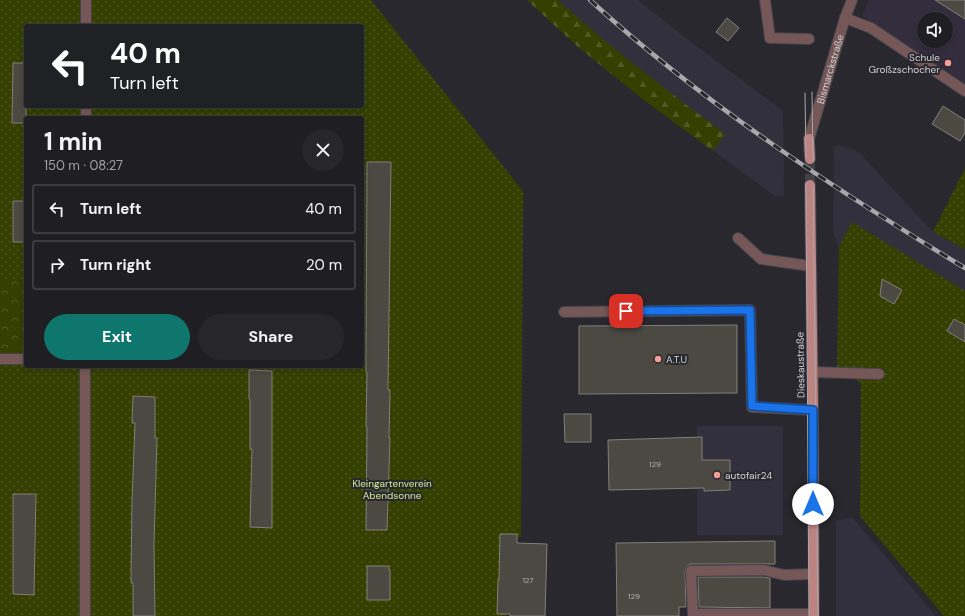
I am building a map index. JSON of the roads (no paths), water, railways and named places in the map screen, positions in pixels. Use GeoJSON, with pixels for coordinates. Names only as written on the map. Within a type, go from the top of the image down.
{"type":"FeatureCollection","features":[{"type":"Feature","properties":{"kind":"main road"},"geometry":{"type":"LineString","coordinates":[[809,139],[810,159]]}},
{"type":"Feature","properties":{"kind":"main road","name":"Dieskaustraße"},"geometry":{"type":"LineString","coordinates":[[810,185],[814,615]]}},
{"type":"Feature","properties":{"kind":"street"},"geometry":{"type":"LineString","coordinates":[[86,0],[86,24]]}},
{"type":"Feature","properties":{"kind":"street"},"geometry":{"type":"LineString","coordinates":[[765,0],[770,38],[809,39]]}},
{"type":"Feature","properties":{"kind":"street","name":"Bismarckstraße"},"geometry":{"type":"LineString","coordinates":[[809,139],[845,18],[852,0]]}},
{"type":"Feature","properties":{"kind":"street"},"geometry":{"type":"LineString","coordinates":[[845,18],[872,28],[965,91]]}},
{"type":"Feature","properties":{"kind":"street"},"geometry":{"type":"LineString","coordinates":[[738,238],[760,258],[810,266]]}},
{"type":"Feature","properties":{"kind":"street"},"geometry":{"type":"LineString","coordinates":[[564,312],[750,310],[752,406],[813,410]]}},
{"type":"Feature","properties":{"kind":"street"},"geometry":{"type":"LineString","coordinates":[[0,359],[24,359]]}},
{"type":"Feature","properties":{"kind":"street"},"geometry":{"type":"LineString","coordinates":[[85,368],[85,616]]}},
{"type":"Feature","properties":{"kind":"street"},"geometry":{"type":"LineString","coordinates":[[812,372],[879,374]]}},
{"type":"Feature","properties":{"kind":"street"},"geometry":{"type":"LineString","coordinates":[[813,574],[784,574],[764,570],[691,571],[693,614],[814,615]]}},
{"type":"Feature","properties":{"kind":"tunnel"},"geometry":{"type":"LineString","coordinates":[[810,159],[810,185]]}},
{"type":"Feature","properties":{"kind":"tram line"},"geometry":{"type":"LineString","coordinates":[[812,92],[813,161]]}},
{"type":"Feature","properties":{"kind":"tram line"},"geometry":{"type":"LineString","coordinates":[[805,93],[806,157]]}},
{"type":"Feature","properties":{"kind":"tram line"},"geometry":{"type":"LineString","coordinates":[[806,183],[809,616]]}},
{"type":"Feature","properties":{"kind":"tram line"},"geometry":{"type":"LineString","coordinates":[[813,187],[818,616]]}},
{"type":"Feature","properties":{"kind":"railway"},"geometry":{"type":"LineString","coordinates":[[590,0],[633,38],[678,74],[771,143],[867,207],[965,268]]}},
{"type":"Feature","properties":{"kind":"place","name":"Schule Großzschocher"},"geometry":{"type":"Point","coordinates":[948,63]}},
{"type":"Feature","properties":{"kind":"place","name":"A.T.U"},"geometry":{"type":"Point","coordinates":[658,359]}},
{"type":"Feature","properties":{"kind":"place","name":"autofair24"},"geometry":{"type":"Point","coordinates":[717,475]}},
{"type":"Feature","properties":{"kind":"park label","name":"Kleingartenverein Abendsonne"},"geometry":{"type":"Point","coordinates":[392,488]}}]}
